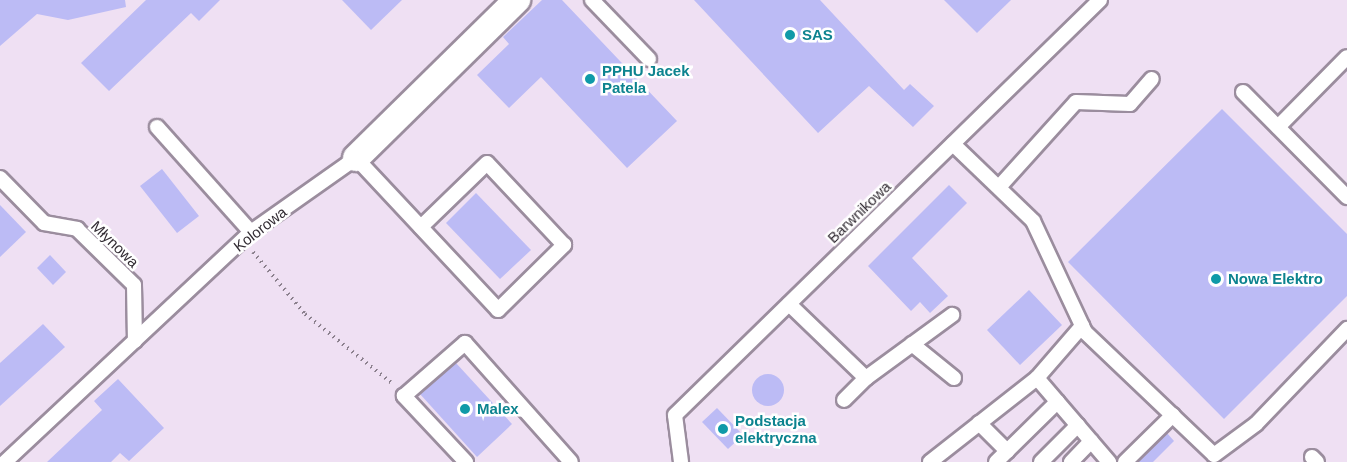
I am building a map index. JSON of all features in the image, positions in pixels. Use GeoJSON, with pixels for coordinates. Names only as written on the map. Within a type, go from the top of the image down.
{"type":"FeatureCollection","features":[{"type":"Feature","properties":{"kind":"street","name":"Kolorowa"},"geometry":{"type":"LineString","coordinates":[[356,158],[517,0]]}},
{"type":"Feature","properties":{"kind":"lane"},"geometry":{"type":"LineString","coordinates":[[592,0],[649,59]]}},
{"type":"Feature","properties":{"kind":"lane","name":"Barwnikowa"},"geometry":{"type":"LineString","coordinates":[[681,462],[675,415],[1100,0]]}},
{"type":"Feature","properties":{"kind":"lane"},"geometry":{"type":"LineString","coordinates":[[1278,127],[1347,57]]}},
{"type":"Feature","properties":{"kind":"lane"},"geometry":{"type":"LineString","coordinates":[[1000,186],[1076,102],[1130,104],[1152,79]]}},
{"type":"Feature","properties":{"kind":"lane"},"geometry":{"type":"LineString","coordinates":[[1243,92],[1347,197]]}},
{"type":"Feature","properties":{"kind":"lane"},"geometry":{"type":"LineString","coordinates":[[157,127],[248,235]]}},
{"type":"Feature","properties":{"kind":"lane"},"geometry":{"type":"LineString","coordinates":[[953,144],[1000,186],[1033,221],[1082,326],[1173,415],[1211,459],[1256,424],[1347,329]]}},
{"type":"Feature","properties":{"kind":"lane"},"geometry":{"type":"LineString","coordinates":[[356,158],[498,310],[564,245],[487,163],[421,227]]}},
{"type":"Feature","properties":{"kind":"lane","name":"Kolorowa"},"geometry":{"type":"LineString","coordinates":[[5,462],[248,235],[356,158]]}},
{"type":"Feature","properties":{"kind":"lane","name":"Młynowa"},"geometry":{"type":"LineString","coordinates":[[0,178],[44,224],[77,229],[134,285],[135,341]]}},
{"type":"Feature","properties":{"kind":"lane"},"geometry":{"type":"LineString","coordinates":[[789,304],[866,378]]}},
{"type":"Feature","properties":{"kind":"lane"},"geometry":{"type":"LineString","coordinates":[[844,400],[866,378],[952,315]]}},
{"type":"Feature","properties":{"kind":"lane"},"geometry":{"type":"LineString","coordinates":[[930,462],[1037,378],[1082,326]]}},
{"type":"Feature","properties":{"kind":"lane"},"geometry":{"type":"LineString","coordinates":[[466,462],[404,396],[465,344],[571,462]]}},
{"type":"Feature","properties":{"kind":"lane"},"geometry":{"type":"LineString","coordinates":[[912,344],[954,378]]}},
{"type":"Feature","properties":{"kind":"lane"},"geometry":{"type":"LineString","coordinates":[[1037,378],[1105,460]]}},
{"type":"Feature","properties":{"kind":"lane"},"geometry":{"type":"LineString","coordinates":[[996,462],[1057,402]]}},
{"type":"Feature","properties":{"kind":"lane"},"geometry":{"type":"LineString","coordinates":[[1125,462],[1173,415]]}},
{"type":"Feature","properties":{"kind":"lane"},"geometry":{"type":"LineString","coordinates":[[979,423],[1007,451]]}},
{"type":"Feature","properties":{"kind":"lane"},"geometry":{"type":"LineString","coordinates":[[1041,462],[1078,425]]}},
{"type":"Feature","properties":{"kind":"lane"},"geometry":{"type":"LineString","coordinates":[[1071,462],[1091,441]]}},
{"type":"Feature","properties":{"kind":"path"},"geometry":{"type":"LineString","coordinates":[[248,235],[256,257],[305,314],[404,396]]}},
{"type":"Feature","properties":{"kind":"building"},"geometry":{"type":"Polygon","coordinates":[[[0,0],[125,0],[126,7],[68,20],[37,14],[0,46],[0,0]]]}},
{"type":"Feature","properties":{"kind":"building"},"geometry":{"type":"Polygon","coordinates":[[[146,0],[220,0],[199,21],[191,13],[109,91],[81,63],[146,0]]]}},
{"type":"Feature","properties":{"kind":"building"},"geometry":{"type":"Polygon","coordinates":[[[342,0],[402,0],[371,30],[342,0]]]}},
{"type":"Feature","properties":{"kind":"building","name":"PPHU Jacek Patela"},"geometry":{"type":"Polygon","coordinates":[[[542,0],[562,0],[677,121],[627,168],[541,77],[509,108],[477,75],[509,44],[503,37],[542,0]]]}},
{"type":"Feature","properties":{"kind":"building","name":"SAS"},"geometry":{"type":"Polygon","coordinates":[[[694,0],[820,0],[904,90],[910,84],[934,106],[913,127],[869,86],[818,133],[694,0]]]}},
{"type":"Feature","properties":{"kind":"building"},"geometry":{"type":"Polygon","coordinates":[[[944,0],[1011,0],[977,33],[944,0]]]}},
{"type":"Feature","properties":{"kind":"building","name":"Nowa Elektro"},"geometry":{"type":"Polygon","coordinates":[[[1222,109],[1347,234],[1347,296],[1224,419],[1068,262],[1222,109]]]}},
{"type":"Feature","properties":{"kind":"building"},"geometry":{"type":"Polygon","coordinates":[[[162,169],[199,216],[177,233],[140,186],[162,169]]]}},
{"type":"Feature","properties":{"kind":"building"},"geometry":{"type":"Polygon","coordinates":[[[949,185],[967,203],[912,258],[948,296],[930,313],[920,302],[911,311],[868,266],[949,185]]]}},
{"type":"Feature","properties":{"kind":"building"},"geometry":{"type":"Polygon","coordinates":[[[476,193],[531,250],[500,279],[446,223],[476,193]]]}},
{"type":"Feature","properties":{"kind":"building"},"geometry":{"type":"Polygon","coordinates":[[[0,205],[26,232],[0,257],[0,205]]]}},
{"type":"Feature","properties":{"kind":"building"},"geometry":{"type":"Polygon","coordinates":[[[50,255],[66,272],[53,285],[37,268],[50,255]]]}},
{"type":"Feature","properties":{"kind":"building"},"geometry":{"type":"Polygon","coordinates":[[[1029,290],[1062,325],[1020,365],[987,330],[1029,290]]]}},
{"type":"Feature","properties":{"kind":"building"},"geometry":{"type":"Polygon","coordinates":[[[43,324],[65,347],[0,406],[0,363],[43,324]]]}},
{"type":"Feature","properties":{"kind":"building","name":"Malex"},"geometry":{"type":"Polygon","coordinates":[[[456,363],[512,424],[477,457],[420,394],[456,363]]]}},
{"type":"Feature","properties":{"kind":"building"},"geometry":{"type":"Polygon","coordinates":[[[768,374],[779,379],[784,390],[779,401],[768,406],[757,401],[752,390],[757,379],[768,374]]]}},
{"type":"Feature","properties":{"kind":"building"},"geometry":{"type":"Polygon","coordinates":[[[118,379],[164,428],[129,461],[120,453],[111,462],[47,462],[102,410],[94,401],[118,379]]]}},
{"type":"Feature","properties":{"kind":"building","name":"Podstacja elektryczna"},"geometry":{"type":"Polygon","coordinates":[[[717,408],[743,435],[728,449],[702,422],[717,408]]]}},
{"type":"Feature","properties":{"kind":"building"},"geometry":{"type":"Polygon","coordinates":[[[1167,433],[1174,441],[1153,462],[1138,462],[1167,433]]]}},
{"type":"Feature","properties":{"kind":"place","name":"SAS"},"geometry":{"type":"Point","coordinates":[790,35]}},
{"type":"Feature","properties":{"kind":"place","name":"PPHU Jacek Patela"},"geometry":{"type":"Point","coordinates":[590,79]}},
{"type":"Feature","properties":{"kind":"place","name":"Nowa Elektro"},"geometry":{"type":"Point","coordinates":[1216,279]}},
{"type":"Feature","properties":{"kind":"place","name":"Malex"},"geometry":{"type":"Point","coordinates":[465,409]}},
{"type":"Feature","properties":{"kind":"place","name":"Podstacja elektryczna"},"geometry":{"type":"Point","coordinates":[723,429]}}]}
